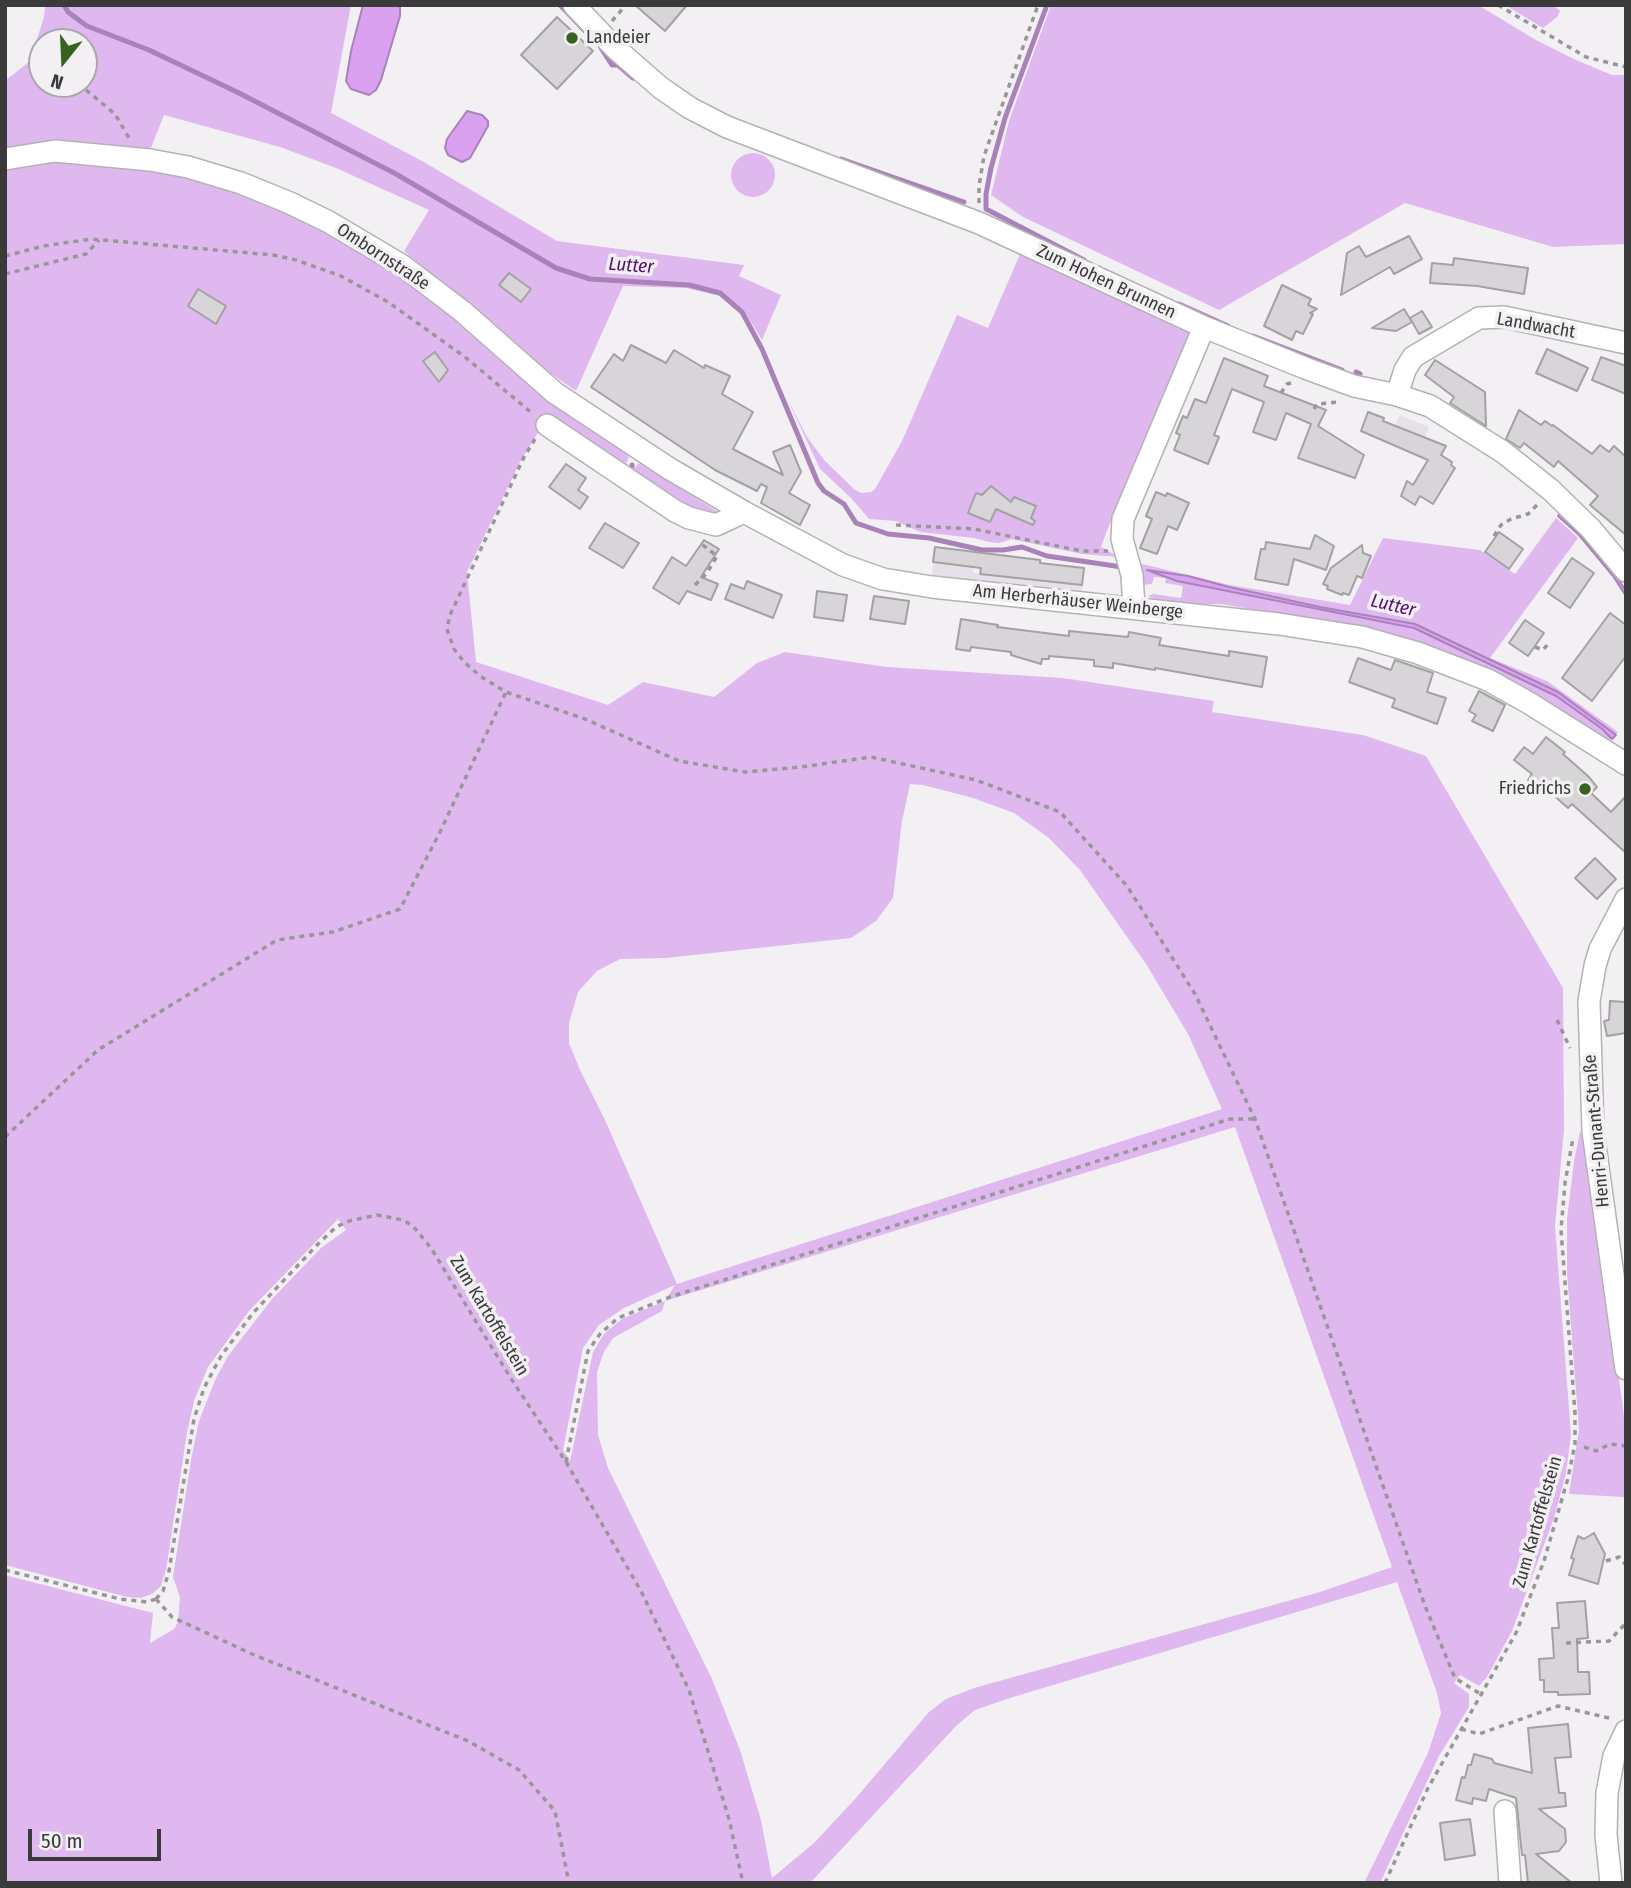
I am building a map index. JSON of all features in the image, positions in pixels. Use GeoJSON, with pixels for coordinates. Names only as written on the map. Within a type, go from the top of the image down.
{"type":"FeatureCollection","features":[{"type":"Feature","properties":{"kind":"street","name":"Zum Hohen Brunnen"},"geometry":{"type":"LineString","coordinates":[[574,5],[661,88],[690,108],[727,127],[979,223],[1203,327],[1327,377],[1430,406],[1503,452],[1552,489],[1591,529],[1626,571]]}},
{"type":"Feature","properties":{"kind":"street","name":"Ombornstraße"},"geometry":{"type":"LineString","coordinates":[[5,159],[55,151],[150,160],[188,167],[268,193],[329,222],[393,259],[462,311],[555,393],[670,470],[744,512]]}},
{"type":"Feature","properties":{"kind":"street","name":"Landwacht"},"geometry":{"type":"LineString","coordinates":[[1397,395],[1405,370],[1413,357],[1479,318],[1504,317],[1626,343]]}},
{"type":"Feature","properties":{"kind":"street"},"geometry":{"type":"LineString","coordinates":[[1134,607],[1132,575],[1124,550],[1124,514],[1203,327]]}},
{"type":"Feature","properties":{"kind":"street"},"geometry":{"type":"LineString","coordinates":[[547,425],[689,518],[716,524],[744,512]]}},
{"type":"Feature","properties":{"kind":"street","name":"Am Herberhäuser Weinberge"},"geometry":{"type":"LineString","coordinates":[[744,512],[821,555],[884,579],[932,587],[1326,630],[1362,637],[1418,653],[1488,680],[1626,764]]}},
{"type":"Feature","properties":{"kind":"street","name":"Henri-Dunant-Straße"},"geometry":{"type":"LineString","coordinates":[[1626,899],[1600,949],[1591,980],[1589,1001],[1593,1130],[1626,1369]]}},
{"type":"Feature","properties":{"kind":"street"},"geometry":{"type":"LineString","coordinates":[[1611,1883],[1606,1835],[1607,1793],[1614,1756],[1626,1731]]}},
{"type":"Feature","properties":{"kind":"street"},"geometry":{"type":"LineString","coordinates":[[1505,1811],[1510,1883]]}},
{"type":"Feature","properties":{"kind":"path"},"geometry":{"type":"LineString","coordinates":[[979,223],[979,186],[984,156],[1038,5]]}},
{"type":"Feature","properties":{"kind":"path"},"geometry":{"type":"LineString","coordinates":[[1498,5],[1586,57],[1626,67]]}},
{"type":"Feature","properties":{"kind":"path"},"geometry":{"type":"LineString","coordinates":[[95,98],[114,114],[130,139],[150,160]]}},
{"type":"Feature","properties":{"kind":"path"},"geometry":{"type":"LineString","coordinates":[[5,274],[86,254],[99,240]]}},
{"type":"Feature","properties":{"kind":"path"},"geometry":{"type":"LineString","coordinates":[[5,256],[44,246],[99,240],[273,255],[332,272],[364,288],[413,319],[465,357],[547,425],[524,457],[462,588],[447,629],[453,649],[464,662],[480,676],[506,691],[585,719],[679,761],[745,772],[871,757],[976,780],[1060,812],[1127,886],[1195,994],[1255,1119],[1425,1606],[1455,1678],[1482,1695]]}},
{"type":"Feature","properties":{"kind":"path"},"geometry":{"type":"LineString","coordinates":[[1314,409],[1317,404],[1349,401]]}},
{"type":"Feature","properties":{"kind":"path"},"geometry":{"type":"LineString","coordinates":[[1493,536],[1511,519],[1528,514],[1552,489]]}},
{"type":"Feature","properties":{"kind":"path"},"geometry":{"type":"LineString","coordinates":[[895,525],[974,529],[1082,551],[1124,550]]}},
{"type":"Feature","properties":{"kind":"path"},"geometry":{"type":"LineString","coordinates":[[695,585],[707,573],[717,556],[700,544]]}},
{"type":"Feature","properties":{"kind":"path"},"geometry":{"type":"LineString","coordinates":[[1535,647],[1543,650],[1548,644]]}},
{"type":"Feature","properties":{"kind":"path"},"geometry":{"type":"LineString","coordinates":[[5,1137],[97,1049],[277,940],[333,932],[400,909],[439,834],[506,691]]}},
{"type":"Feature","properties":{"kind":"path"},"geometry":{"type":"LineString","coordinates":[[566,1462],[588,1351],[600,1334],[618,1318],[670,1297],[1230,1119],[1255,1119]]}},
{"type":"Feature","properties":{"kind":"path","name":"Zum Kartoffelstein"},"geometry":{"type":"LineString","coordinates":[[1385,1883],[1428,1788],[1516,1633],[1559,1513],[1575,1444],[1561,1230],[1565,1183],[1574,1135]]}},
{"type":"Feature","properties":{"kind":"path","name":"Zum Kartoffelstein"},"geometry":{"type":"LineString","coordinates":[[156,1599],[163,1591],[169,1571],[192,1429],[204,1388],[220,1356],[270,1295],[336,1227],[349,1221],[377,1215],[390,1216],[413,1226],[423,1236],[566,1462],[641,1591],[689,1690],[729,1819],[743,1883]]}},
{"type":"Feature","properties":{"kind":"path"},"geometry":{"type":"LineString","coordinates":[[1584,1447],[1596,1451],[1610,1444],[1626,1446]]}},
{"type":"Feature","properties":{"kind":"path"},"geometry":{"type":"LineString","coordinates":[[1606,1561],[1619,1557],[1626,1565]]}},
{"type":"Feature","properties":{"kind":"path"},"geometry":{"type":"LineString","coordinates":[[5,1570],[120,1599],[147,1602],[156,1599],[172,1617],[252,1654],[468,1741],[519,1770],[555,1811],[569,1883]]}},
{"type":"Feature","properties":{"kind":"path"},"geometry":{"type":"LineString","coordinates":[[1566,1643],[1609,1642],[1626,1623]]}},
{"type":"Feature","properties":{"kind":"path"},"geometry":{"type":"LineString","coordinates":[[1461,1729],[1479,1734],[1558,1706],[1626,1721]]}},
{"type":"Feature","properties":{"kind":"shaded area"},"geometry":{"type":"Polygon","coordinates":[[[45,5],[351,5],[331,113],[424,162],[557,241],[744,265],[739,276],[781,295],[762,340],[744,311],[729,298],[686,288],[623,286],[576,391],[528,358],[474,308],[404,251],[429,210],[336,168],[280,147],[164,115],[143,168],[243,193],[321,228],[400,277],[436,303],[525,382],[561,409],[613,440],[629,457],[626,464],[633,469],[639,463],[723,515],[710,520],[542,426],[520,462],[467,572],[476,662],[608,705],[643,682],[714,697],[757,663],[785,652],[887,667],[1063,678],[1214,701],[1212,712],[1363,735],[1426,756],[1563,988],[1564,1129],[1555,1226],[1571,1435],[1566,1473],[1554,1518],[1512,1631],[1487,1677],[1479,1686],[1460,1675],[1454,1683],[1469,1694],[1469,1707],[1439,1756],[1380,1883],[1364,1883],[1428,1753],[1441,1713],[1437,1693],[1397,1582],[975,1710],[956,1726],[810,1883],[5,1883],[5,1575],[153,1613],[150,1643],[174,1629],[178,1622],[180,1597],[173,1577],[191,1460],[199,1421],[216,1378],[228,1356],[272,1299],[321,1248],[346,1230],[338,1219],[249,1311],[208,1367],[194,1401],[187,1433],[166,1570],[161,1586],[152,1594],[141,1598],[127,1597],[5,1565],[5,81],[28,63],[28,98],[98,98],[98,28],[40,28],[45,5]],[[910,784],[902,821],[893,898],[876,921],[851,938],[666,958],[620,959],[597,971],[578,992],[569,1023],[569,1043],[677,1284],[1222,1109],[1188,1034],[1146,964],[1080,870],[1049,838],[1014,813],[973,798],[910,784]],[[1235,1127],[665,1301],[662,1311],[613,1338],[604,1352],[597,1372],[598,1435],[608,1468],[712,1679],[740,1750],[761,1820],[772,1878],[814,1843],[929,1712],[946,1699],[974,1688],[1320,1592],[1392,1567],[1235,1127]],[[675,1285],[624,1308],[599,1325],[583,1348],[563,1450],[570,1461],[593,1352],[604,1334],[622,1319],[665,1301],[675,1285]]]}},
{"type":"Feature","properties":{"kind":"shaded area"},"geometry":{"type":"Polygon","coordinates":[[[363,5],[400,5],[400,16],[381,80],[376,90],[369,95],[351,89],[346,81],[363,5]]]}},
{"type":"Feature","properties":{"kind":"shaded area"},"geometry":{"type":"Polygon","coordinates":[[[1051,5],[1478,5],[1536,40],[1576,60],[1612,75],[1626,75],[1626,244],[1553,247],[1405,203],[1219,310],[1023,217],[991,195],[1009,121],[1051,5]]]}},
{"type":"Feature","properties":{"kind":"shaded area"},"geometry":{"type":"Polygon","coordinates":[[[1505,5],[1553,5],[1560,11],[1557,17],[1543,28],[1505,5]]]}},
{"type":"Feature","properties":{"kind":"shaded area"},"geometry":{"type":"Polygon","coordinates":[[[467,111],[482,115],[488,121],[488,126],[470,158],[462,162],[448,155],[445,148],[447,139],[467,111]]]}},
{"type":"Feature","properties":{"kind":"shaded area"},"geometry":{"type":"Polygon","coordinates":[[[753,153],[769,159],[775,175],[769,191],[753,197],[737,191],[731,175],[737,159],[753,153]]]}},
{"type":"Feature","properties":{"kind":"shaded area"},"geometry":{"type":"Polygon","coordinates":[[[1021,252],[1191,334],[1101,547],[1119,557],[1082,554],[1011,539],[999,543],[920,532],[896,521],[869,519],[820,469],[786,396],[807,437],[824,460],[854,489],[861,493],[871,492],[902,441],[957,315],[988,328],[1021,252]]]}},
{"type":"Feature","properties":{"kind":"shaded area"},"geometry":{"type":"Polygon","coordinates":[[[1400,415],[1429,427],[1418,455],[1388,443],[1400,415]]]}},
{"type":"Feature","properties":{"kind":"shaded area"},"geometry":{"type":"Polygon","coordinates":[[[1561,513],[1614,573],[1626,591],[1626,596],[1579,535],[1558,516],[1561,513]]]}},
{"type":"Feature","properties":{"kind":"shaded area"},"geometry":{"type":"Polygon","coordinates":[[[1556,518],[1578,538],[1490,658],[1547,681],[1618,732],[1607,743],[1544,702],[1279,614],[1221,604],[1158,601],[1148,596],[1153,594],[1181,598],[1183,586],[1165,583],[1166,578],[1154,577],[1152,584],[1142,585],[1138,563],[1230,585],[1350,605],[1383,538],[1480,550],[1515,574],[1556,518]]]}},
{"type":"Feature","properties":{"kind":"shaded area"},"geometry":{"type":"Polygon","coordinates":[[[935,547],[975,552],[973,573],[980,574],[1023,558],[1040,560],[1038,579],[1053,581],[1055,565],[1084,568],[1082,591],[932,575],[935,547]]]}},
{"type":"Feature","properties":{"kind":"shaded area"},"geometry":{"type":"Polygon","coordinates":[[[1147,570],[1188,576],[1320,607],[1415,624],[1558,692],[1616,735],[1612,739],[1556,696],[1414,628],[1177,581],[1147,570]]]}},
{"type":"Feature","properties":{"kind":"shaded area"},"geometry":{"type":"Polygon","coordinates":[[[1584,1130],[1623,1408],[1626,1440],[1624,1497],[1569,1494],[1579,1430],[1567,1273],[1567,1219],[1574,1161],[1580,1132],[1584,1130]]]}},
{"type":"Feature","properties":{"kind":"building"},"geometry":{"type":"Polygon","coordinates":[[[635,5],[687,5],[665,31],[635,5]]]}},
{"type":"Feature","properties":{"kind":"building"},"geometry":{"type":"Polygon","coordinates":[[[557,17],[593,51],[557,89],[521,55],[557,17]]]}},
{"type":"Feature","properties":{"kind":"building"},"geometry":{"type":"Polygon","coordinates":[[[1409,236],[1422,259],[1394,274],[1390,267],[1341,295],[1347,253],[1359,246],[1366,257],[1409,236]]]}},
{"type":"Feature","properties":{"kind":"building"},"geometry":{"type":"Polygon","coordinates":[[[1454,258],[1528,268],[1524,294],[1477,286],[1430,283],[1432,263],[1453,265],[1454,258]]]}},
{"type":"Feature","properties":{"kind":"building"},"geometry":{"type":"Polygon","coordinates":[[[509,273],[531,289],[521,302],[499,285],[509,273]]]}},
{"type":"Feature","properties":{"kind":"building"},"geometry":{"type":"Polygon","coordinates":[[[1282,285],[1311,299],[1308,305],[1317,309],[1310,313],[1313,314],[1303,334],[1296,331],[1292,340],[1264,326],[1282,285]]]}},
{"type":"Feature","properties":{"kind":"building"},"geometry":{"type":"Polygon","coordinates":[[[198,289],[226,306],[216,324],[188,306],[198,289]]]}},
{"type":"Feature","properties":{"kind":"building"},"geometry":{"type":"Polygon","coordinates":[[[1404,309],[1412,322],[1396,331],[1372,328],[1404,309]]]}},
{"type":"Feature","properties":{"kind":"building"},"geometry":{"type":"Polygon","coordinates":[[[1422,311],[1432,327],[1419,334],[1410,318],[1422,311]]]}},
{"type":"Feature","properties":{"kind":"building"},"geometry":{"type":"Polygon","coordinates":[[[631,345],[666,363],[674,350],[704,368],[705,365],[730,376],[722,394],[753,412],[733,449],[783,475],[773,452],[790,445],[801,472],[789,493],[810,505],[800,525],[761,503],[767,487],[761,484],[757,491],[715,470],[591,387],[614,354],[623,361],[631,345]]]}},
{"type":"Feature","properties":{"kind":"building"},"geometry":{"type":"Polygon","coordinates":[[[1547,349],[1588,368],[1577,391],[1536,373],[1547,349]]]}},
{"type":"Feature","properties":{"kind":"building"},"geometry":{"type":"Polygon","coordinates":[[[435,352],[448,370],[439,382],[423,361],[435,352]]]}},
{"type":"Feature","properties":{"kind":"building"},"geometry":{"type":"Polygon","coordinates":[[[1601,357],[1626,366],[1626,394],[1592,380],[1601,357]]]}},
{"type":"Feature","properties":{"kind":"building"},"geometry":{"type":"Polygon","coordinates":[[[1224,358],[1268,376],[1264,386],[1326,410],[1318,426],[1364,455],[1355,478],[1298,458],[1311,424],[1286,413],[1276,440],[1253,432],[1264,402],[1232,389],[1214,435],[1219,437],[1208,464],[1174,450],[1180,435],[1176,433],[1183,416],[1187,418],[1195,399],[1206,403],[1224,358]]]}},
{"type":"Feature","properties":{"kind":"building"},"geometry":{"type":"Polygon","coordinates":[[[1435,360],[1485,392],[1486,426],[1450,403],[1454,397],[1425,375],[1435,360]]]}},
{"type":"Feature","properties":{"kind":"building"},"geometry":{"type":"Polygon","coordinates":[[[1519,410],[1541,425],[1545,421],[1553,425],[1592,454],[1600,445],[1609,452],[1614,446],[1626,457],[1626,535],[1590,505],[1598,496],[1558,461],[1554,467],[1524,443],[1520,448],[1506,439],[1519,410]]]}},
{"type":"Feature","properties":{"kind":"building"},"geometry":{"type":"Polygon","coordinates":[[[1368,412],[1384,418],[1383,421],[1446,446],[1441,455],[1452,462],[1451,465],[1455,468],[1433,504],[1420,496],[1415,505],[1401,496],[1407,481],[1413,485],[1428,460],[1361,431],[1368,412]]]}},
{"type":"Feature","properties":{"kind":"building"},"geometry":{"type":"Polygon","coordinates":[[[566,464],[586,478],[578,490],[588,497],[580,509],[549,487],[566,464]]]}},
{"type":"Feature","properties":{"kind":"building"},"geometry":{"type":"Polygon","coordinates":[[[991,486],[1011,502],[1014,497],[1036,506],[1031,518],[1035,521],[1033,525],[996,509],[990,522],[968,513],[976,493],[982,495],[991,486]]]}},
{"type":"Feature","properties":{"kind":"building"},"geometry":{"type":"Polygon","coordinates":[[[1156,492],[1166,496],[1167,493],[1189,503],[1177,530],[1168,526],[1157,554],[1140,548],[1152,519],[1146,516],[1156,492]]]}},
{"type":"Feature","properties":{"kind":"building"},"geometry":{"type":"Polygon","coordinates":[[[605,523],[639,543],[623,568],[589,548],[605,523]]]}},
{"type":"Feature","properties":{"kind":"building"},"geometry":{"type":"Polygon","coordinates":[[[1499,532],[1523,549],[1509,569],[1485,552],[1499,532]]]}},
{"type":"Feature","properties":{"kind":"building"},"geometry":{"type":"Polygon","coordinates":[[[1315,535],[1334,546],[1326,570],[1294,559],[1288,585],[1255,579],[1261,549],[1265,549],[1266,542],[1310,549],[1315,535]]]}},
{"type":"Feature","properties":{"kind":"building"},"geometry":{"type":"Polygon","coordinates":[[[704,540],[719,549],[701,577],[718,584],[711,600],[687,591],[679,604],[653,588],[672,557],[686,566],[704,540]]]}},
{"type":"Feature","properties":{"kind":"building"},"geometry":{"type":"Polygon","coordinates":[[[1362,545],[1363,553],[1371,556],[1362,578],[1357,576],[1349,595],[1327,589],[1328,586],[1323,584],[1331,568],[1362,545]]]}},
{"type":"Feature","properties":{"kind":"building"},"geometry":{"type":"Polygon","coordinates":[[[935,547],[1084,568],[1082,585],[980,574],[981,568],[933,562],[935,547]]]}},
{"type":"Feature","properties":{"kind":"building"},"geometry":{"type":"Polygon","coordinates":[[[1572,558],[1594,573],[1570,608],[1548,593],[1572,558]]]}},
{"type":"Feature","properties":{"kind":"building"},"geometry":{"type":"Polygon","coordinates":[[[747,581],[782,595],[773,618],[725,599],[731,584],[744,589],[747,581]]]}},
{"type":"Feature","properties":{"kind":"building"},"geometry":{"type":"Polygon","coordinates":[[[817,591],[847,595],[843,621],[814,617],[817,591]]]}},
{"type":"Feature","properties":{"kind":"building"},"geometry":{"type":"Polygon","coordinates":[[[874,596],[909,601],[905,624],[870,619],[874,596]]]}},
{"type":"Feature","properties":{"kind":"building"},"geometry":{"type":"Polygon","coordinates":[[[1610,613],[1626,625],[1626,656],[1592,701],[1562,678],[1610,613]]]}},
{"type":"Feature","properties":{"kind":"building"},"geometry":{"type":"Polygon","coordinates":[[[961,619],[998,625],[997,627],[1069,636],[1069,631],[1128,637],[1129,632],[1161,638],[1159,645],[1229,656],[1229,651],[1267,657],[1262,687],[1155,668],[1113,663],[1113,668],[1094,666],[1094,660],[1049,656],[1049,659],[1042,659],[1041,664],[1011,655],[1011,652],[971,647],[970,651],[956,649],[961,619]]]}},
{"type":"Feature","properties":{"kind":"building"},"geometry":{"type":"Polygon","coordinates":[[[1525,620],[1544,633],[1528,656],[1509,643],[1525,620]]]}},
{"type":"Feature","properties":{"kind":"building"},"geometry":{"type":"Polygon","coordinates":[[[1358,658],[1391,670],[1395,660],[1433,673],[1427,692],[1446,698],[1437,724],[1392,707],[1395,699],[1349,682],[1358,658]]]}},
{"type":"Feature","properties":{"kind":"building"},"geometry":{"type":"Polygon","coordinates":[[[1479,691],[1505,705],[1493,731],[1472,721],[1476,715],[1469,711],[1479,691]]]}},
{"type":"Feature","properties":{"kind":"building"},"geometry":{"type":"Polygon","coordinates":[[[1546,737],[1589,777],[1597,787],[1591,793],[1611,812],[1626,796],[1626,853],[1572,804],[1568,808],[1542,785],[1539,788],[1528,780],[1532,774],[1514,760],[1524,747],[1533,754],[1546,737]]]}},
{"type":"Feature","properties":{"kind":"building"},"geometry":{"type":"Polygon","coordinates":[[[1595,858],[1616,879],[1597,899],[1575,878],[1595,858]]]}},
{"type":"Feature","properties":{"kind":"building"},"geometry":{"type":"Polygon","coordinates":[[[1610,1001],[1625,1002],[1626,1033],[1607,1036],[1604,1021],[1609,1020],[1610,1001]]]}},
{"type":"Feature","properties":{"kind":"building"},"geometry":{"type":"Polygon","coordinates":[[[1594,1533],[1605,1554],[1598,1584],[1569,1575],[1578,1536],[1584,1539],[1594,1533]]]}},
{"type":"Feature","properties":{"kind":"building"},"geometry":{"type":"Polygon","coordinates":[[[1585,1601],[1588,1638],[1577,1639],[1578,1672],[1589,1672],[1590,1694],[1558,1695],[1558,1692],[1544,1692],[1544,1680],[1540,1680],[1539,1659],[1554,1658],[1552,1628],[1559,1628],[1557,1603],[1585,1601]]]}},
{"type":"Feature","properties":{"kind":"building"},"geometry":{"type":"Polygon","coordinates":[[[1568,1724],[1571,1757],[1555,1758],[1559,1793],[1565,1793],[1566,1806],[1539,1809],[1565,1829],[1566,1842],[1559,1851],[1536,1854],[1572,1883],[1528,1883],[1516,1798],[1489,1789],[1486,1801],[1473,1798],[1472,1804],[1456,1800],[1462,1777],[1465,1778],[1474,1754],[1492,1759],[1494,1763],[1532,1773],[1528,1728],[1568,1724]]]}},
{"type":"Feature","properties":{"kind":"building"},"geometry":{"type":"Polygon","coordinates":[[[1470,1819],[1475,1855],[1445,1860],[1440,1823],[1470,1819]]]}},
{"type":"Feature","properties":{"kind":"waterway","name":"Lutter"},"geometry":{"type":"LineString","coordinates":[[64,5],[68,12],[87,26],[149,50],[239,93],[396,174],[556,268],[590,279],[689,285],[720,293],[742,312],[762,349],[818,483],[824,491],[844,504],[856,523],[888,534],[929,538],[982,550],[1022,547],[1047,556],[1122,567]]}},
{"type":"Feature","properties":{"kind":"waterway"},"geometry":{"type":"LineString","coordinates":[[560,5],[585,31]]}},
{"type":"Feature","properties":{"kind":"waterway"},"geometry":{"type":"LineString","coordinates":[[1047,5],[1005,118],[991,168],[986,209],[1084,260]]}},
{"type":"Feature","properties":{"kind":"waterway"},"geometry":{"type":"LineString","coordinates":[[601,48],[612,65],[618,65],[633,78]]}},
{"type":"Feature","properties":{"kind":"waterway"},"geometry":{"type":"LineString","coordinates":[[841,159],[964,202]]}},
{"type":"Feature","properties":{"kind":"waterway"},"geometry":{"type":"LineString","coordinates":[[1179,304],[1228,326]]}},
{"type":"Feature","properties":{"kind":"waterway"},"geometry":{"type":"LineString","coordinates":[[1253,336],[1342,370]]}},
{"type":"Feature","properties":{"kind":"waterway"},"geometry":{"type":"LineString","coordinates":[[1356,372],[1360,374]]}},
{"type":"Feature","properties":{"kind":"place","name":"Landeier"},"geometry":{"type":"Point","coordinates":[572,38]}},
{"type":"Feature","properties":{"kind":"place","name":"Friedrichs"},"geometry":{"type":"Point","coordinates":[1585,789]}}]}
